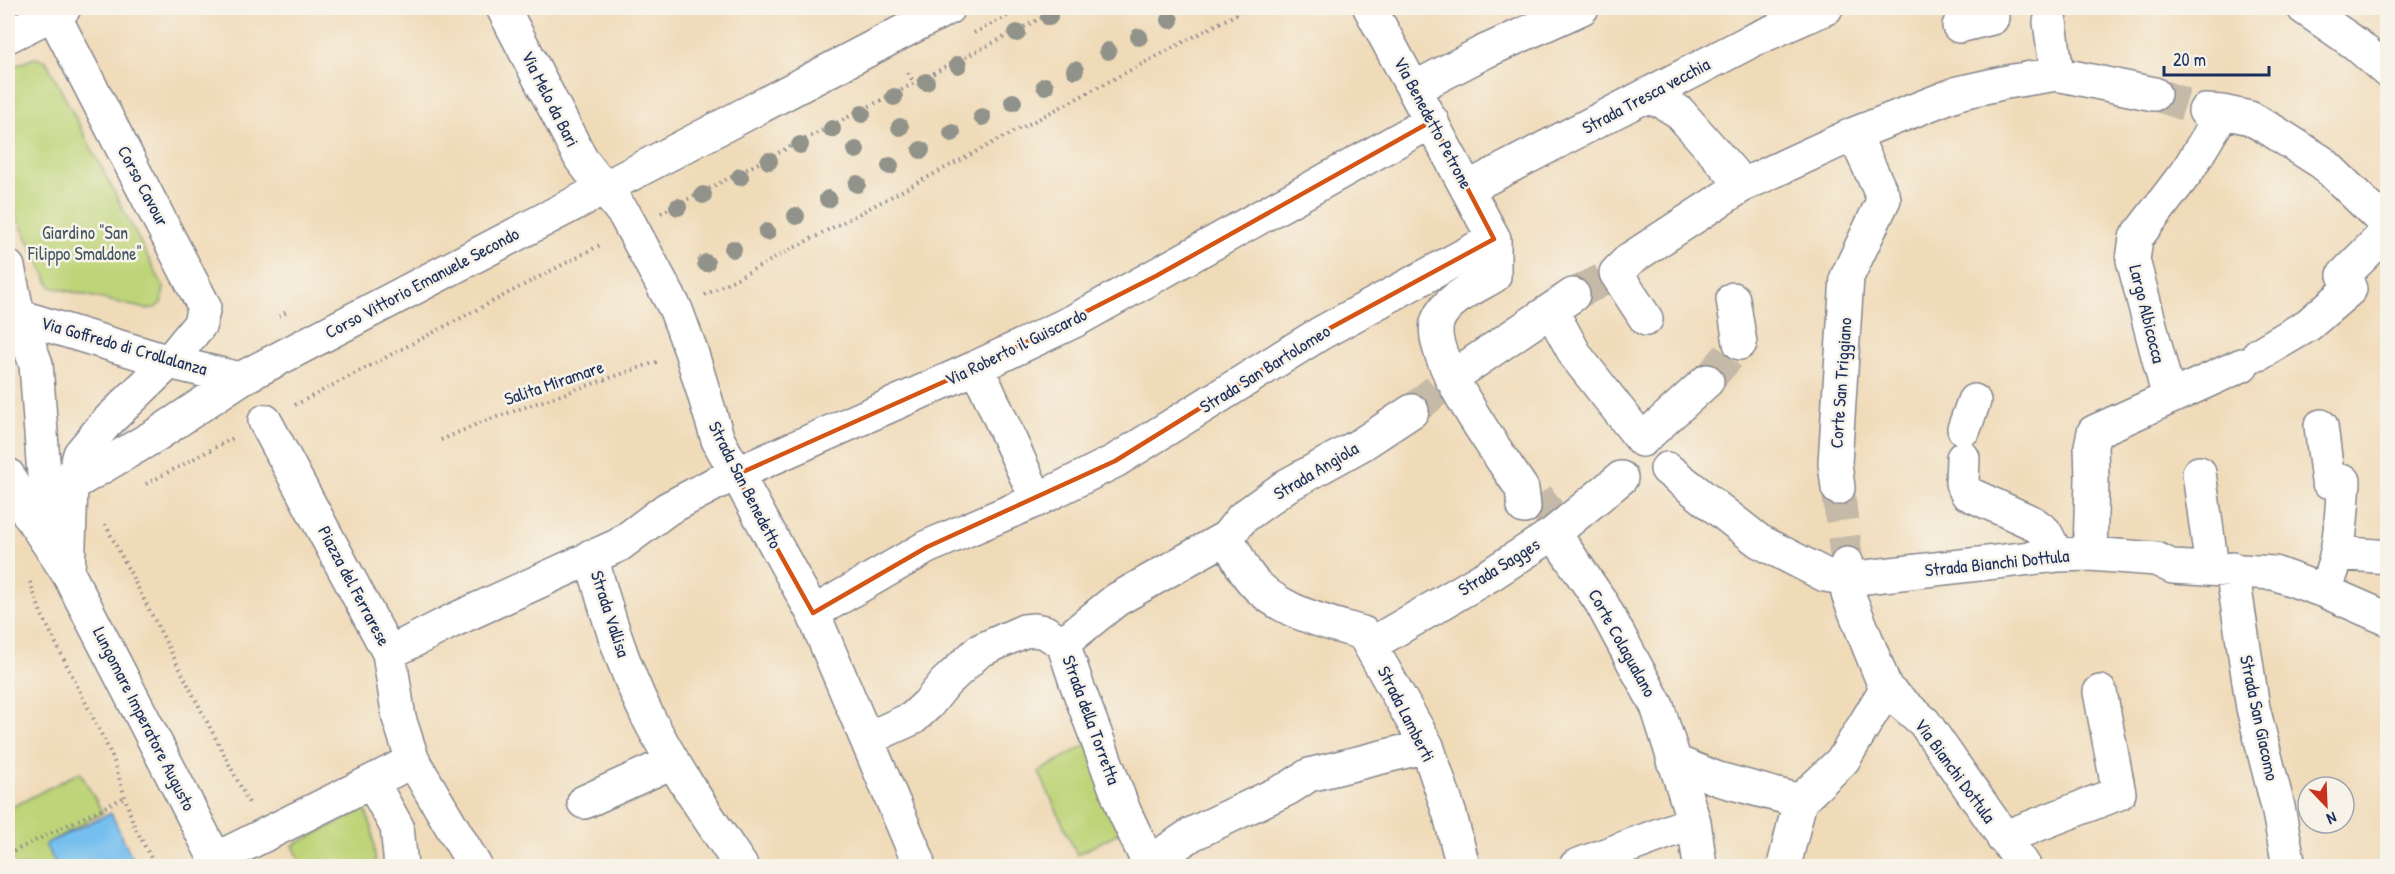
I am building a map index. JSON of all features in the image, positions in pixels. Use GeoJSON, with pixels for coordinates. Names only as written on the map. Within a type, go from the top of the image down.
{"type":"FeatureCollection","features":[{"type":"Feature","properties":{"kind":"street","name":"Via Melo da Bari"},"geometry":{"type":"LineString","coordinates":[[503,8],[581,159],[604,187]]}},
{"type":"Feature","properties":{"kind":"street","name":"Via Benedetto Petrone"},"geometry":{"type":"LineString","coordinates":[[1370,8],[1415,88],[1494,239]]}},
{"type":"Feature","properties":{"kind":"street"},"geometry":{"type":"LineString","coordinates":[[1415,88],[1484,52],[1582,8]]}},
{"type":"Feature","properties":{"kind":"street","name":"Strada Tresca vecchia"},"geometry":{"type":"LineString","coordinates":[[1467,188],[1751,41],[1826,8]]}},
{"type":"Feature","properties":{"kind":"street"},"geometry":{"type":"LineString","coordinates":[[1959,26],[1992,18],[1991,8]]}},
{"type":"Feature","properties":{"kind":"street"},"geometry":{"type":"LineString","coordinates":[[2304,8],[2356,44],[2388,72]]}},
{"type":"Feature","properties":{"kind":"street"},"geometry":{"type":"LineString","coordinates":[[8,36],[55,9]]}},
{"type":"Feature","properties":{"kind":"street","name":"Corso Cavour"},"geometry":{"type":"LineString","coordinates":[[55,9],[204,306],[200,324],[170,362],[105,424],[80,454],[71,485],[68,573]]}},
{"type":"Feature","properties":{"kind":"street","name":"Corso Vittorio Emanuele Secondo"},"geometry":{"type":"LineString","coordinates":[[71,485],[156,435],[240,379],[938,10]]}},
{"type":"Feature","properties":{"kind":"street"},"geometry":{"type":"LineString","coordinates":[[2050,22],[2057,74]]}},
{"type":"Feature","properties":{"kind":"street"},"geometry":{"type":"LineString","coordinates":[[1646,319],[1616,273],[1630,259],[1743,185],[1854,134],[1958,93],[2007,81],[2057,74],[2154,94]]}},
{"type":"Feature","properties":{"kind":"street"},"geometry":{"type":"LineString","coordinates":[[1644,97],[1661,101],[1679,112],[1743,185]]}},
{"type":"Feature","properties":{"kind":"street","name":"Largo Albicocca"},"geometry":{"type":"LineString","coordinates":[[2169,398],[2133,260],[2136,238],[2188,170],[2214,111],[2250,118],[2323,163],[2388,226]]}},
{"type":"Feature","properties":{"kind":"street","name":"Via Roberto il Guiscardo"},"geometry":{"type":"LineString","coordinates":[[591,556],[619,545],[667,509],[736,475],[977,368],[1074,321],[1432,121]]}},
{"type":"Feature","properties":{"kind":"street","name":"Corte San Triggiano"},"geometry":{"type":"LineString","coordinates":[[1838,488],[1835,463],[1847,277],[1884,199],[1854,134]]}},
{"type":"Feature","properties":{"kind":"street"},"geometry":{"type":"LineString","coordinates":[[604,187],[633,228],[676,310],[679,355]]}},
{"type":"Feature","properties":{"kind":"street"},"geometry":{"type":"LineString","coordinates":[[2169,398],[2250,359],[2308,325],[2350,289],[2344,275],[2388,231]]}},
{"type":"Feature","properties":{"kind":"street","name":"Corte Colagualano"},"geometry":{"type":"LineString","coordinates":[[1494,239],[1494,276],[1443,310],[1437,321],[1435,332],[1437,343],[1451,378],[1538,512],[1601,602],[1657,706],[1694,822],[1700,867]]}},
{"type":"Feature","properties":{"kind":"street","name":"Strada San Bartolomeo"},"geometry":{"type":"LineString","coordinates":[[1037,500],[1115,461],[1321,333],[1494,239]]}},
{"type":"Feature","properties":{"kind":"street"},"geometry":{"type":"LineString","coordinates":[[8,267],[11,320],[36,364],[45,489],[68,573]]}},
{"type":"Feature","properties":{"kind":"street"},"geometry":{"type":"LineString","coordinates":[[1733,299],[1740,343]]}},
{"type":"Feature","properties":{"kind":"street"},"geometry":{"type":"LineString","coordinates":[[1451,378],[1562,302],[1576,356],[1642,440],[1707,381]]}},
{"type":"Feature","properties":{"kind":"street","name":"Via Goffredo di Crollalanza"},"geometry":{"type":"LineString","coordinates":[[11,320],[240,379]]}},
{"type":"Feature","properties":{"kind":"street","name":"Strada San Benedetto"},"geometry":{"type":"LineString","coordinates":[[679,355],[736,475],[813,613],[917,858],[918,867]]}},
{"type":"Feature","properties":{"kind":"street"},"geometry":{"type":"LineString","coordinates":[[813,613],[927,547],[1037,500],[977,368]]}},
{"type":"Feature","properties":{"kind":"street","name":"Strada Bianchi Dottula"},"geometry":{"type":"LineString","coordinates":[[1848,571],[2090,554],[2093,447],[2169,398]]}},
{"type":"Feature","properties":{"kind":"street","name":"Strada Angiola"},"geometry":{"type":"LineString","coordinates":[[1227,537],[1242,518],[1286,486],[1362,444],[1412,411]]}},
{"type":"Feature","properties":{"kind":"street","name":"Piazza del Ferrarese"},"geometry":{"type":"LineString","coordinates":[[265,421],[389,653],[399,718],[413,761],[475,867]]}},
{"type":"Feature","properties":{"kind":"street"},"geometry":{"type":"LineString","coordinates":[[2321,426],[2328,481],[2344,481],[2338,554],[2325,591]]}},
{"type":"Feature","properties":{"kind":"street"},"geometry":{"type":"LineString","coordinates":[[1967,429],[1962,483],[1967,493],[2045,532],[2057,555]]}},
{"type":"Feature","properties":{"kind":"street"},"geometry":{"type":"LineString","coordinates":[[1667,469],[1759,541],[1826,575],[1848,571]]}},
{"type":"Feature","properties":{"kind":"street","name":"Strada San Giacomo"},"geometry":{"type":"LineString","coordinates":[[2199,473],[2278,807],[2289,867]]}},
{"type":"Feature","properties":{"kind":"street"},"geometry":{"type":"LineString","coordinates":[[8,475],[20,501],[68,573]]}},
{"type":"Feature","properties":{"kind":"street","name":"Strada Sagges"},"geometry":{"type":"LineString","coordinates":[[1367,639],[1493,573],[1538,512],[1621,478]]}},
{"type":"Feature","properties":{"kind":"street"},"geometry":{"type":"LineString","coordinates":[[1227,537],[1245,572],[1263,591],[1311,619],[1367,639]]}},
{"type":"Feature","properties":{"kind":"street","name":"Strada della Torretta"},"geometry":{"type":"LineString","coordinates":[[1146,858],[1116,790],[1063,643],[1116,600],[1227,537]]}},
{"type":"Feature","properties":{"kind":"street"},"geometry":{"type":"LineString","coordinates":[[2090,554],[2156,559],[2173,567],[2274,573],[2325,591],[2388,619]]}},
{"type":"Feature","properties":{"kind":"street"},"geometry":{"type":"LineString","coordinates":[[2338,554],[2388,557]]}},
{"type":"Feature","properties":{"kind":"street","name":"Strada Vallisa"},"geometry":{"type":"LineString","coordinates":[[389,653],[591,556],[608,620],[646,713],[672,762],[741,867]]}},
{"type":"Feature","properties":{"kind":"street","name":"Via Bianchi Dottula"},"geometry":{"type":"LineString","coordinates":[[1848,571],[1848,594],[1886,689],[1924,722],[2024,867]]}},
{"type":"Feature","properties":{"kind":"street","name":"Lungomare Imperatore Augusto"},"geometry":{"type":"LineString","coordinates":[[68,573],[218,863]]}},
{"type":"Feature","properties":{"kind":"street"},"geometry":{"type":"LineString","coordinates":[[867,739],[913,718],[945,683],[980,651],[1034,630],[1045,632],[1063,643]]}},
{"type":"Feature","properties":{"kind":"street","name":"Strada Lamberti"},"geometry":{"type":"LineString","coordinates":[[1367,639],[1427,746],[1450,815],[1463,867]]}},
{"type":"Feature","properties":{"kind":"street"},"geometry":{"type":"LineString","coordinates":[[1784,867],[1800,801],[1843,760],[1886,689]]}},
{"type":"Feature","properties":{"kind":"street"},"geometry":{"type":"LineString","coordinates":[[2003,838],[2119,793],[2100,692]]}},
{"type":"Feature","properties":{"kind":"street"},"geometry":{"type":"LineString","coordinates":[[1146,858],[1289,788],[1309,775],[1427,746]]}},
{"type":"Feature","properties":{"kind":"street"},"geometry":{"type":"LineString","coordinates":[[218,863],[265,835],[413,761]]}},
{"type":"Feature","properties":{"kind":"street"},"geometry":{"type":"LineString","coordinates":[[1673,761],[1718,779],[1800,801]]}},
{"type":"Feature","properties":{"kind":"street"},"geometry":{"type":"LineString","coordinates":[[584,802],[672,762]]}},
{"type":"Feature","properties":{"kind":"street"},"geometry":{"type":"LineString","coordinates":[[372,782],[397,827],[401,867]]}},
{"type":"Feature","properties":{"kind":"street"},"geometry":{"type":"LineString","coordinates":[[1576,867],[1694,822]]}},
{"type":"Feature","properties":{"kind":"path"},"geometry":{"type":"LineString","coordinates":[[139,488],[633,228],[1061,8]]}},
{"type":"Feature","properties":{"kind":"path"},"geometry":{"type":"LineString","coordinates":[[699,298],[1248,8]]}},
{"type":"Feature","properties":{"kind":"path"},"geometry":{"type":"LineString","coordinates":[[908,73],[914,83]]}},
{"type":"Feature","properties":{"kind":"path","name":"Salita Miramare"},"geometry":{"type":"LineString","coordinates":[[441,440],[482,422],[679,355]]}},
{"type":"Feature","properties":{"kind":"path"},"geometry":{"type":"LineString","coordinates":[[102,519],[265,835]]}},
{"type":"Feature","properties":{"kind":"path"},"geometry":{"type":"LineString","coordinates":[[30,580],[41,613],[113,758],[133,823],[155,867]]}},
{"type":"Feature","properties":{"kind":"path"},"geometry":{"type":"LineString","coordinates":[[8,854],[125,796]]}},
{"type":"Feature","properties":{"kind":"path"},"geometry":{"type":"LineString","coordinates":[[8,862],[9,867]]}},
{"type":"Feature","properties":{"kind":"highlighted area"},"geometry":{"type":"Polygon","coordinates":[[[1432,121],[1494,239],[1321,333],[1115,461],[927,547],[813,613],[736,475],[977,367],[1156,276],[1432,121]]]}},
{"type":"Feature","properties":{"kind":"green space","name":"Giardino \"San Filippo Smaldone\""},"geometry":{"type":"Polygon","coordinates":[[[34,58],[46,61],[164,288],[161,303],[155,308],[146,309],[51,287],[8,199],[8,69],[34,58]]]}},
{"type":"Feature","properties":{"kind":"green space"},"geometry":{"type":"Polygon","coordinates":[[[1088,743],[1122,831],[1077,855],[1039,772],[1088,743]]]}},
{"type":"Feature","properties":{"kind":"green space"},"geometry":{"type":"Polygon","coordinates":[[[80,772],[103,813],[45,844],[57,866],[8,866],[8,809],[80,772]]]}},
{"type":"Feature","properties":{"kind":"green space"},"geometry":{"type":"Polygon","coordinates":[[[365,809],[372,828],[376,866],[302,866],[293,845],[365,809]]]}},
{"type":"Feature","properties":{"kind":"water"},"geometry":{"type":"Polygon","coordinates":[[[111,813],[136,866],[57,866],[45,844],[111,813]]]}},
{"type":"Feature","properties":{"kind":"tunnel"},"geometry":{"type":"LineString","coordinates":[[2154,94],[2205,111]]}},
{"type":"Feature","properties":{"kind":"tunnel"},"geometry":{"type":"LineString","coordinates":[[1573,295],[1616,273]]}},
{"type":"Feature","properties":{"kind":"tunnel"},"geometry":{"type":"LineString","coordinates":[[1707,381],[1740,343]]}},
{"type":"Feature","properties":{"kind":"tunnel"},"geometry":{"type":"LineString","coordinates":[[1412,411],[1451,378]]}},
{"type":"Feature","properties":{"kind":"tunnel"},"geometry":{"type":"LineString","coordinates":[[1838,488],[1847,564]]}},
{"type":"Feature","properties":{"kind":"tunnel"},"geometry":{"type":"LineString","coordinates":[[1537,496],[1553,518]]}}]}
